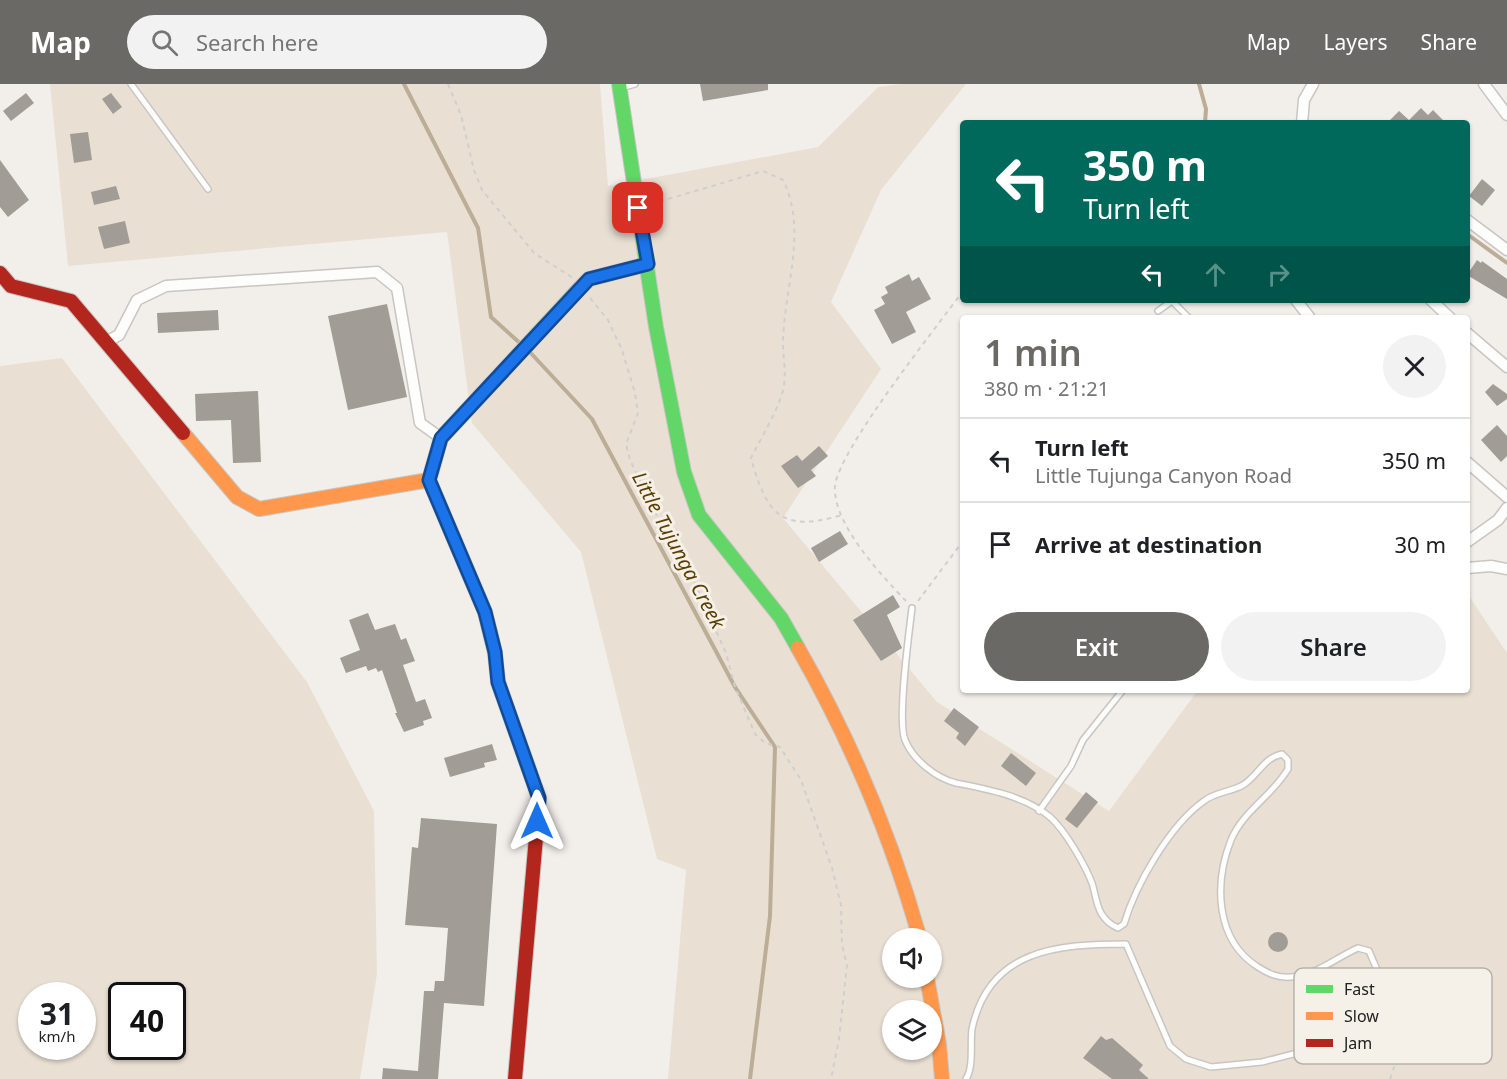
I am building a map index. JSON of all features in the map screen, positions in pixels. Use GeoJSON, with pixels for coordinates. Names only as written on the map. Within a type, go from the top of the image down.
{"type":"FeatureCollection","features":[{"type":"Feature","properties":{"kind":"street"},"geometry":{"type":"LineString","coordinates":[[1302,120],[1304,100],[1313,84]]}},
{"type":"Feature","properties":{"kind":"street"},"geometry":{"type":"LineString","coordinates":[[1484,84],[1507,115]]}},
{"type":"Feature","properties":{"kind":"street"},"geometry":{"type":"LineString","coordinates":[[619,86],[656,327],[684,471],[699,515],[781,618],[814,676],[879,817],[903,879],[917,928]]}},
{"type":"Feature","properties":{"kind":"street"},"geometry":{"type":"LineString","coordinates":[[1470,222],[1507,250]]}},
{"type":"Feature","properties":{"kind":"street"},"geometry":{"type":"LineString","coordinates":[[515,1079],[539,798],[498,682],[495,652],[485,612],[429,480],[441,438],[589,279],[648,264]]}},
{"type":"Feature","properties":{"kind":"street"},"geometry":{"type":"LineString","coordinates":[[106,342],[119,335],[137,300],[166,286],[377,272],[397,288],[420,423],[441,438]]}},
{"type":"Feature","properties":{"kind":"street"},"geometry":{"type":"LineString","coordinates":[[0,273],[11,286],[71,301],[237,497],[259,509],[429,480]]}},
{"type":"Feature","properties":{"kind":"street"},"geometry":{"type":"LineString","coordinates":[[1298,303],[1308,315]]}},
{"type":"Feature","properties":{"kind":"street"},"geometry":{"type":"LineString","coordinates":[[1434,303],[1447,315]]}},
{"type":"Feature","properties":{"kind":"street"},"geometry":{"type":"LineString","coordinates":[[1470,336],[1507,367]]}},
{"type":"Feature","properties":{"kind":"street"},"geometry":{"type":"LineString","coordinates":[[1470,465],[1507,497]]}},
{"type":"Feature","properties":{"kind":"street"},"geometry":{"type":"LineString","coordinates":[[1470,540],[1498,520],[1507,508]]}},
{"type":"Feature","properties":{"kind":"street"},"geometry":{"type":"LineString","coordinates":[[1470,568],[1491,566],[1507,569]]}},
{"type":"Feature","properties":{"kind":"street"},"geometry":{"type":"LineString","coordinates":[[929,988],[939,1044],[942,1079]]}},
{"type":"Feature","properties":{"kind":"lane"},"geometry":{"type":"LineString","coordinates":[[131,84],[208,189]]}},
{"type":"Feature","properties":{"kind":"lane"},"geometry":{"type":"LineString","coordinates":[[619,86],[635,84]]}},
{"type":"Feature","properties":{"kind":"lane"},"geometry":{"type":"LineString","coordinates":[[1158,311],[1169,303]]}},
{"type":"Feature","properties":{"kind":"lane"},"geometry":{"type":"LineString","coordinates":[[1174,303],[1186,315]]}},
{"type":"Feature","properties":{"kind":"lane"},"geometry":{"type":"LineString","coordinates":[[912,608],[903,715],[905,740],[926,769],[954,782],[983,786],[1050,817],[1073,848],[1091,881],[1101,914],[1118,928],[1124,924],[1147,872],[1185,819],[1205,800],[1243,785],[1271,756],[1282,754],[1288,760],[1288,770],[1268,795],[1238,825],[1225,860],[1220,882],[1220,902],[1228,936],[1245,959],[1274,976],[1294,978]]}},
{"type":"Feature","properties":{"kind":"lane"},"geometry":{"type":"LineString","coordinates":[[1039,811],[1071,766],[1083,740],[1121,693]]}},
{"type":"Feature","properties":{"kind":"lane"},"geometry":{"type":"LineString","coordinates":[[966,1079],[973,1029],[982,1000],[993,981],[1010,965],[1036,952],[1073,945],[1126,944],[1170,1046],[1186,1059],[1211,1067],[1262,1062],[1294,1054]]}},
{"type":"Feature","properties":{"kind":"lane"},"geometry":{"type":"LineString","coordinates":[[1320,968],[1358,948],[1369,951],[1376,968]]}},
{"type":"Feature","properties":{"kind":"path"},"geometry":{"type":"LineString","coordinates":[[448,84],[461,115],[474,170],[482,190],[534,253],[568,273],[608,320],[622,350],[635,393],[638,413],[626,444],[630,460],[672,546],[690,573],[726,653],[735,687],[755,735],[765,743],[780,747],[801,780],[832,868],[841,906],[842,945],[847,965],[840,1040],[831,1079]]}},
{"type":"Feature","properties":{"kind":"path"},"geometry":{"type":"LineString","coordinates":[[638,208],[763,171],[783,180],[791,195],[793,215],[793,252],[783,342],[786,376],[782,396],[751,458],[761,495],[784,519],[813,524],[842,515]]}},
{"type":"Feature","properties":{"kind":"path"},"geometry":{"type":"LineString","coordinates":[[960,295],[865,427],[840,468],[835,488],[842,515],[863,554],[912,608],[960,545]]}},
{"type":"Feature","properties":{"kind":"path"},"geometry":{"type":"LineString","coordinates":[[1390,1079],[1395,1064]]}},
{"type":"Feature","properties":{"kind":"shaded area"},"geometry":{"type":"Polygon","coordinates":[[[50,84],[600,84],[608,186],[818,147],[878,87],[901,84],[966,84],[881,190],[831,302],[881,369],[783,518],[937,702],[1109,811],[1196,693],[1470,693],[1470,598],[1507,653],[1507,1079],[668,1079],[686,870],[657,859],[581,552],[472,423],[447,232],[68,266],[50,84]]]}},
{"type":"Feature","properties":{"kind":"shaded area"},"geometry":{"type":"Polygon","coordinates":[[[62,358],[307,682],[374,811],[377,974],[360,1079],[0,1079],[0,366],[62,358]]]}},
{"type":"Feature","properties":{"kind":"building"},"geometry":{"type":"Polygon","coordinates":[[[700,84],[768,84],[768,90],[703,101],[700,84]]]}},
{"type":"Feature","properties":{"kind":"building"},"geometry":{"type":"Polygon","coordinates":[[[26,93],[34,103],[11,121],[3,111],[26,93]]]}},
{"type":"Feature","properties":{"kind":"building"},"geometry":{"type":"Polygon","coordinates":[[[111,93],[122,107],[113,114],[102,99],[111,93]]]}},
{"type":"Feature","properties":{"kind":"building"},"geometry":{"type":"Polygon","coordinates":[[[1421,108],[1428,115],[1433,110],[1443,120],[1409,120],[1421,108]]]}},
{"type":"Feature","properties":{"kind":"building"},"geometry":{"type":"Polygon","coordinates":[[[1399,111],[1409,120],[1390,120],[1399,111]]]}},
{"type":"Feature","properties":{"kind":"building"},"geometry":{"type":"Polygon","coordinates":[[[88,132],[92,160],[74,163],[70,134],[88,132]]]}},
{"type":"Feature","properties":{"kind":"building"},"geometry":{"type":"Polygon","coordinates":[[[0,160],[29,200],[8,217],[0,207],[0,160]]]}},
{"type":"Feature","properties":{"kind":"building"},"geometry":{"type":"Polygon","coordinates":[[[1482,179],[1495,190],[1482,206],[1470,195],[1482,179]]]}},
{"type":"Feature","properties":{"kind":"building"},"geometry":{"type":"Polygon","coordinates":[[[116,186],[120,199],[94,205],[91,192],[116,186]]]}},
{"type":"Feature","properties":{"kind":"building"},"geometry":{"type":"Polygon","coordinates":[[[125,221],[130,243],[104,249],[98,227],[125,221]]]}},
{"type":"Feature","properties":{"kind":"building"},"geometry":{"type":"Polygon","coordinates":[[[1477,260],[1481,263],[1482,261],[1507,279],[1507,299],[1470,277],[1470,270],[1477,260]]]}},
{"type":"Feature","properties":{"kind":"building"},"geometry":{"type":"Polygon","coordinates":[[[909,274],[912,281],[919,277],[931,299],[906,312],[916,332],[892,344],[874,310],[885,304],[881,297],[888,293],[885,287],[909,274]]]}},
{"type":"Feature","properties":{"kind":"building"},"geometry":{"type":"Polygon","coordinates":[[[387,304],[407,397],[348,410],[328,316],[387,304]]]}},
{"type":"Feature","properties":{"kind":"building"},"geometry":{"type":"Polygon","coordinates":[[[218,310],[219,330],[158,333],[157,313],[218,310]]]}},
{"type":"Feature","properties":{"kind":"building"},"geometry":{"type":"Polygon","coordinates":[[[1493,384],[1507,394],[1507,399],[1497,406],[1485,392],[1493,384]]]}},
{"type":"Feature","properties":{"kind":"building"},"geometry":{"type":"Polygon","coordinates":[[[258,391],[261,462],[233,463],[231,420],[196,421],[195,394],[258,391]]]}},
{"type":"Feature","properties":{"kind":"building"},"geometry":{"type":"Polygon","coordinates":[[[1497,425],[1507,436],[1507,456],[1501,462],[1481,440],[1497,425]]]}},
{"type":"Feature","properties":{"kind":"building"},"geometry":{"type":"Polygon","coordinates":[[[819,446],[828,456],[811,470],[816,476],[798,488],[781,466],[797,455],[802,461],[819,446]]]}},
{"type":"Feature","properties":{"kind":"building"},"geometry":{"type":"Polygon","coordinates":[[[840,531],[848,544],[819,562],[811,548],[840,531]]]}},
{"type":"Feature","properties":{"kind":"building"},"geometry":{"type":"Polygon","coordinates":[[[893,595],[900,607],[887,615],[902,648],[881,661],[853,620],[893,595]]]}},
{"type":"Feature","properties":{"kind":"building"},"geometry":{"type":"Polygon","coordinates":[[[368,613],[375,630],[395,624],[401,640],[406,638],[415,661],[403,665],[416,702],[425,699],[432,718],[423,721],[424,725],[404,732],[395,713],[397,713],[382,670],[378,672],[376,668],[368,671],[366,666],[346,673],[340,658],[360,650],[349,620],[368,613]]]}},
{"type":"Feature","properties":{"kind":"building"},"geometry":{"type":"Polygon","coordinates":[[[954,708],[979,727],[965,746],[956,738],[959,733],[944,721],[954,708]]]}},
{"type":"Feature","properties":{"kind":"building"},"geometry":{"type":"Polygon","coordinates":[[[492,744],[497,760],[484,763],[485,767],[450,777],[444,758],[492,744]]]}},
{"type":"Feature","properties":{"kind":"building"},"geometry":{"type":"Polygon","coordinates":[[[1011,753],[1036,773],[1026,786],[1001,766],[1011,753]]]}},
{"type":"Feature","properties":{"kind":"building"},"geometry":{"type":"Polygon","coordinates":[[[1086,792],[1098,802],[1077,828],[1065,819],[1086,792]]]}},
{"type":"Feature","properties":{"kind":"building"},"geometry":{"type":"Polygon","coordinates":[[[421,818],[497,824],[484,1006],[444,1003],[438,1079],[382,1079],[383,1068],[418,1071],[424,991],[434,991],[435,981],[444,981],[448,928],[405,925],[412,847],[418,848],[421,818]]]}},
{"type":"Feature","properties":{"kind":"building"},"geometry":{"type":"Polygon","coordinates":[[[1278,932],[1285,935],[1288,942],[1285,949],[1278,952],[1271,949],[1268,942],[1271,935],[1278,932]]]}},
{"type":"Feature","properties":{"kind":"building"},"geometry":{"type":"Polygon","coordinates":[[[1101,1036],[1106,1040],[1112,1038],[1143,1065],[1139,1070],[1149,1079],[1112,1079],[1083,1058],[1101,1036]]]}},
{"type":"Feature","properties":{"kind":"waterway","name":"Little Tujunga Creek"},"geometry":{"type":"LineString","coordinates":[[404,84],[478,228],[491,317],[522,345]]}},
{"type":"Feature","properties":{"kind":"waterway"},"geometry":{"type":"LineString","coordinates":[[1199,84],[1206,109],[1205,120]]}},
{"type":"Feature","properties":{"kind":"waterway"},"geometry":{"type":"LineString","coordinates":[[1470,236],[1507,263]]}},
{"type":"Feature","properties":{"kind":"waterway","name":"Little Tujunga Creek"},"geometry":{"type":"LineString","coordinates":[[528,350],[592,419],[735,687],[775,747],[770,916],[750,1079]]}},
{"type":"Feature","properties":{"kind":"traffic: fast"},"geometry":{"type":"LineString","coordinates":[[619,84],[656,327],[684,472],[699,515],[781,618],[798,648]]}},
{"type":"Feature","properties":{"kind":"traffic: fast"},"geometry":{"type":"LineString","coordinates":[[538,814],[539,798],[498,682],[495,653],[485,612],[429,480],[441,438],[578,290]]}},
{"type":"Feature","properties":{"kind":"traffic: slow"},"geometry":{"type":"LineString","coordinates":[[578,290],[589,279],[648,264]]}},
{"type":"Feature","properties":{"kind":"traffic: slow"},"geometry":{"type":"LineString","coordinates":[[183,433],[237,497],[259,509],[429,480]]}},
{"type":"Feature","properties":{"kind":"traffic: slow"},"geometry":{"type":"LineString","coordinates":[[798,648],[835,718],[868,790],[883,827],[917,928]]}},
{"type":"Feature","properties":{"kind":"traffic: slow"},"geometry":{"type":"LineString","coordinates":[[929,988],[939,1044],[942,1079]]}},
{"type":"Feature","properties":{"kind":"traffic: jam"},"geometry":{"type":"LineString","coordinates":[[0,273],[11,286],[71,301],[183,433]]}},
{"type":"Feature","properties":{"kind":"traffic: jam"},"geometry":{"type":"LineString","coordinates":[[515,1079],[538,814]]}},
{"type":"Feature","properties":{"kind":"route"},"geometry":{"type":"LineString","coordinates":[[537,821],[539,798],[498,682],[495,652],[485,612],[429,480],[441,438],[589,279],[648,264],[638,208]]}}]}
